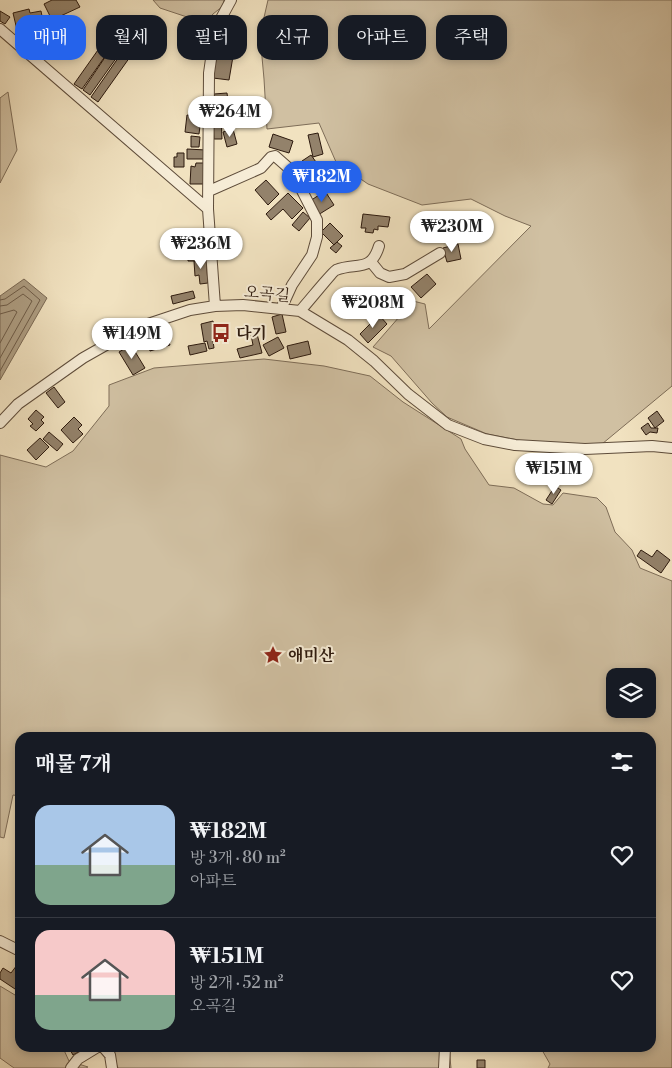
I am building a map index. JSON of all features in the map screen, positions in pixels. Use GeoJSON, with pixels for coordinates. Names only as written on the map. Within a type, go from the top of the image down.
{"type":"FeatureCollection","features":[{"type":"Feature","properties":{"kind":"street"},"geometry":{"type":"LineString","coordinates":[[215,306],[208,209],[209,73],[218,24],[230,0]]}},
{"type":"Feature","properties":{"kind":"street"},"geometry":{"type":"LineString","coordinates":[[0,29],[208,209]]}},
{"type":"Feature","properties":{"kind":"street"},"geometry":{"type":"LineString","coordinates":[[209,191],[261,168],[271,157],[275,156],[292,171],[317,220],[317,237],[312,255],[292,285],[281,309]]}},
{"type":"Feature","properties":{"kind":"street"},"geometry":{"type":"LineString","coordinates":[[300,311],[334,271],[371,262],[376,256],[379,246]]}},
{"type":"Feature","properties":{"kind":"street"},"geometry":{"type":"LineString","coordinates":[[371,262],[380,273],[388,277],[405,274],[440,253]]}},
{"type":"Feature","properties":{"kind":"street","name":"오곡길"},"geometry":{"type":"LineString","coordinates":[[0,423],[18,404],[83,358],[136,328],[190,310],[215,306],[243,305],[300,311],[348,340],[374,361],[408,394],[448,425],[484,439],[515,446],[585,449],[652,446],[672,448]]}},
{"type":"Feature","properties":{"kind":"street"},"geometry":{"type":"LineString","coordinates":[[0,941],[15,948]]}},
{"type":"Feature","properties":{"kind":"street"},"geometry":{"type":"LineString","coordinates":[[70,1068],[78,1059],[89,1052]]}},
{"type":"Feature","properties":{"kind":"street"},"geometry":{"type":"LineString","coordinates":[[107,1052],[110,1055],[112,1068]]}},
{"type":"Feature","properties":{"kind":"street"},"geometry":{"type":"LineString","coordinates":[[444,1068],[445,1052]]}},
{"type":"Feature","properties":{"kind":"shaded area"},"geometry":{"type":"Polygon","coordinates":[[[153,0],[224,0],[223,6],[212,15],[181,15],[160,8],[153,0]]]}},
{"type":"Feature","properties":{"kind":"shaded area"},"geometry":{"type":"Polygon","coordinates":[[[268,0],[672,0],[672,386],[602,444],[561,445],[523,441],[487,434],[447,417],[432,403],[391,356],[373,347],[413,301],[425,304],[429,329],[531,226],[505,216],[471,199],[422,205],[368,184],[336,162],[319,123],[267,129],[262,60],[328,60],[328,15],[265,15],[268,0]]]}},
{"type":"Feature","properties":{"kind":"shaded area"},"geometry":{"type":"Polygon","coordinates":[[[8,92],[17,150],[0,183],[0,98],[8,92]]]}},
{"type":"Feature","properties":{"kind":"shaded area"},"geometry":{"type":"Polygon","coordinates":[[[264,359],[324,366],[370,376],[403,402],[461,439],[465,449],[489,485],[514,488],[543,504],[553,505],[563,493],[597,498],[606,507],[615,532],[632,550],[640,568],[672,581],[672,1068],[548,1068],[550,1064],[543,1052],[656,1052],[656,732],[15,732],[15,795],[13,795],[4,838],[0,837],[0,455],[46,467],[73,451],[109,406],[109,385],[154,368],[264,359]]]}},
{"type":"Feature","properties":{"kind":"shaded area"},"geometry":{"type":"Polygon","coordinates":[[[0,986],[15,995],[15,1052],[65,1052],[69,1061],[88,1067],[14,1068],[0,1058],[0,986]]]}},
{"type":"Feature","properties":{"kind":"shaded area"},"geometry":{"type":"Polygon","coordinates":[[[111,1052],[449,1052],[451,1068],[118,1068],[111,1052]]]}},
{"type":"Feature","properties":{"kind":"water"},"geometry":{"type":"Polygon","coordinates":[[[24,279],[47,298],[0,380],[0,296],[24,279]]]}},
{"type":"Feature","properties":{"kind":"building"},"geometry":{"type":"Polygon","coordinates":[[[52,0],[76,0],[80,7],[63,15],[50,15],[44,4],[52,0]]]}},
{"type":"Feature","properties":{"kind":"building"},"geometry":{"type":"Polygon","coordinates":[[[29,9],[30,13],[41,11],[42,15],[15,15],[15,22],[13,13],[29,9]]]}},
{"type":"Feature","properties":{"kind":"building"},"geometry":{"type":"Polygon","coordinates":[[[0,11],[10,17],[5,24],[0,21],[0,11]]]}},
{"type":"Feature","properties":{"kind":"building"},"geometry":{"type":"Polygon","coordinates":[[[96,53],[96,60],[102,60],[82,89],[74,84],[96,53]]]}},
{"type":"Feature","properties":{"kind":"building"},"geometry":{"type":"Polygon","coordinates":[[[103,60],[115,60],[90,95],[83,90],[103,60]]]}},
{"type":"Feature","properties":{"kind":"building"},"geometry":{"type":"Polygon","coordinates":[[[117,60],[128,60],[98,102],[91,97],[117,60]]]}},
{"type":"Feature","properties":{"kind":"building"},"geometry":{"type":"Polygon","coordinates":[[[216,60],[232,60],[229,80],[213,78],[216,60]]]}},
{"type":"Feature","properties":{"kind":"building"},"geometry":{"type":"Polygon","coordinates":[[[227,93],[229,108],[232,107],[232,114],[223,115],[222,110],[216,111],[214,94],[227,93]]]}},
{"type":"Feature","properties":{"kind":"building"},"geometry":{"type":"Polygon","coordinates":[[[187,115],[204,117],[203,127],[200,126],[199,134],[185,132],[187,115]]]}},
{"type":"Feature","properties":{"kind":"building"},"geometry":{"type":"Polygon","coordinates":[[[213,115],[221,115],[222,139],[214,139],[213,115]]]}},
{"type":"Feature","properties":{"kind":"building"},"geometry":{"type":"Polygon","coordinates":[[[233,129],[237,144],[227,147],[223,132],[233,129]]]}},
{"type":"Feature","properties":{"kind":"building"},"geometry":{"type":"Polygon","coordinates":[[[318,133],[323,154],[313,157],[308,135],[318,133]]]}},
{"type":"Feature","properties":{"kind":"building"},"geometry":{"type":"Polygon","coordinates":[[[273,134],[293,141],[289,153],[269,147],[273,134]]]}},
{"type":"Feature","properties":{"kind":"building"},"geometry":{"type":"Polygon","coordinates":[[[191,136],[200,137],[199,147],[191,147],[191,136]]]}},
{"type":"Feature","properties":{"kind":"building"},"geometry":{"type":"Polygon","coordinates":[[[187,149],[206,150],[205,159],[187,159],[187,149]]]}},
{"type":"Feature","properties":{"kind":"building"},"geometry":{"type":"Polygon","coordinates":[[[177,153],[184,153],[184,167],[174,167],[174,157],[177,157],[177,153]]]}},
{"type":"Feature","properties":{"kind":"building"},"geometry":{"type":"Polygon","coordinates":[[[311,155],[316,162],[307,169],[302,161],[311,155]]]}},
{"type":"Feature","properties":{"kind":"building"},"geometry":{"type":"Polygon","coordinates":[[[196,163],[206,163],[205,184],[190,184],[191,166],[195,167],[196,163]]]}},
{"type":"Feature","properties":{"kind":"building"},"geometry":{"type":"Polygon","coordinates":[[[266,180],[279,194],[268,205],[255,190],[266,180]]]}},
{"type":"Feature","properties":{"kind":"building"},"geometry":{"type":"Polygon","coordinates":[[[314,180],[317,186],[307,192],[303,186],[314,180]]]}},
{"type":"Feature","properties":{"kind":"building"},"geometry":{"type":"Polygon","coordinates":[[[325,191],[334,205],[318,215],[310,201],[325,191]]]}},
{"type":"Feature","properties":{"kind":"building"},"geometry":{"type":"Polygon","coordinates":[[[288,193],[303,208],[292,219],[283,209],[271,220],[266,214],[288,193]]]}},
{"type":"Feature","properties":{"kind":"building"},"geometry":{"type":"Polygon","coordinates":[[[303,212],[310,218],[299,231],[292,225],[303,212]]]}},
{"type":"Feature","properties":{"kind":"building"},"geometry":{"type":"Polygon","coordinates":[[[363,214],[390,217],[388,227],[378,226],[378,230],[374,229],[373,233],[365,232],[366,228],[361,228],[363,214]]]}},
{"type":"Feature","properties":{"kind":"building"},"geometry":{"type":"Polygon","coordinates":[[[466,216],[479,226],[472,234],[460,223],[466,216]]]}},
{"type":"Feature","properties":{"kind":"building"},"geometry":{"type":"Polygon","coordinates":[[[330,223],[343,236],[334,245],[321,232],[330,223]]]}},
{"type":"Feature","properties":{"kind":"building"},"geometry":{"type":"Polygon","coordinates":[[[337,242],[342,246],[336,253],[330,248],[337,242]]]}},
{"type":"Feature","properties":{"kind":"building"},"geometry":{"type":"Polygon","coordinates":[[[458,244],[461,259],[447,262],[443,248],[458,244]]]}},
{"type":"Feature","properties":{"kind":"building"},"geometry":{"type":"Polygon","coordinates":[[[188,253],[202,253],[203,259],[188,261],[188,253]]]}},
{"type":"Feature","properties":{"kind":"building"},"geometry":{"type":"Polygon","coordinates":[[[206,258],[208,283],[200,284],[199,275],[195,276],[194,261],[206,258]]]}},
{"type":"Feature","properties":{"kind":"building"},"geometry":{"type":"Polygon","coordinates":[[[427,274],[436,284],[421,298],[411,287],[427,274]]]}},
{"type":"Feature","properties":{"kind":"building"},"geometry":{"type":"Polygon","coordinates":[[[193,291],[195,298],[173,304],[171,296],[193,291]]]}},
{"type":"Feature","properties":{"kind":"building"},"geometry":{"type":"Polygon","coordinates":[[[399,294],[409,299],[402,311],[400,310],[397,314],[390,310],[399,294]]]}},
{"type":"Feature","properties":{"kind":"building"},"geometry":{"type":"Polygon","coordinates":[[[282,314],[286,332],[276,334],[272,317],[282,314]]]}},
{"type":"Feature","properties":{"kind":"building"},"geometry":{"type":"Polygon","coordinates":[[[379,315],[387,324],[368,343],[360,334],[379,315]]]}},
{"type":"Feature","properties":{"kind":"building"},"geometry":{"type":"Polygon","coordinates":[[[213,321],[216,340],[213,341],[214,348],[209,349],[207,341],[204,342],[201,324],[213,321]]]}},
{"type":"Feature","properties":{"kind":"building"},"geometry":{"type":"Polygon","coordinates":[[[151,333],[153,337],[166,333],[170,345],[150,351],[145,335],[151,333]]]}},
{"type":"Feature","properties":{"kind":"building"},"geometry":{"type":"Polygon","coordinates":[[[257,334],[262,353],[240,358],[237,349],[253,345],[251,335],[257,334]]]}},
{"type":"Feature","properties":{"kind":"building"},"geometry":{"type":"Polygon","coordinates":[[[278,337],[284,348],[269,356],[263,345],[278,337]]]}},
{"type":"Feature","properties":{"kind":"building"},"geometry":{"type":"Polygon","coordinates":[[[308,341],[311,354],[290,359],[287,346],[308,341]]]}},
{"type":"Feature","properties":{"kind":"building"},"geometry":{"type":"Polygon","coordinates":[[[205,343],[207,351],[190,355],[188,346],[205,343]]]}},
{"type":"Feature","properties":{"kind":"building"},"geometry":{"type":"Polygon","coordinates":[[[131,345],[145,368],[133,375],[119,352],[131,345]]]}},
{"type":"Feature","properties":{"kind":"building"},"geometry":{"type":"Polygon","coordinates":[[[54,387],[65,402],[58,408],[46,393],[54,387]]]}},
{"type":"Feature","properties":{"kind":"building"},"geometry":{"type":"Polygon","coordinates":[[[36,410],[44,417],[41,420],[44,423],[36,431],[30,426],[33,424],[28,419],[36,410]]]}},
{"type":"Feature","properties":{"kind":"building"},"geometry":{"type":"Polygon","coordinates":[[[657,411],[664,421],[655,428],[648,418],[657,411]]]}},
{"type":"Feature","properties":{"kind":"building"},"geometry":{"type":"Polygon","coordinates":[[[74,417],[82,425],[78,429],[83,434],[73,443],[61,430],[74,417]]]}},
{"type":"Feature","properties":{"kind":"building"},"geometry":{"type":"Polygon","coordinates":[[[648,423],[651,428],[658,428],[657,433],[650,432],[646,435],[641,428],[648,423]]]}},
{"type":"Feature","properties":{"kind":"building"},"geometry":{"type":"Polygon","coordinates":[[[49,432],[63,444],[57,451],[43,439],[49,432]]]}},
{"type":"Feature","properties":{"kind":"building"},"geometry":{"type":"Polygon","coordinates":[[[40,438],[49,447],[36,460],[27,450],[40,438]]]}},
{"type":"Feature","properties":{"kind":"building"},"geometry":{"type":"Polygon","coordinates":[[[555,486],[561,490],[552,504],[546,500],[555,486]]]}},
{"type":"Feature","properties":{"kind":"building"},"geometry":{"type":"Polygon","coordinates":[[[641,550],[652,557],[657,550],[670,560],[661,573],[637,556],[641,550]]]}},
{"type":"Feature","properties":{"kind":"building"},"geometry":{"type":"Polygon","coordinates":[[[3,968],[11,973],[15,968],[15,989],[0,979],[0,973],[3,968]]]}},
{"type":"Feature","properties":{"kind":"building"},"geometry":{"type":"Polygon","coordinates":[[[477,1060],[485,1060],[485,1068],[477,1068],[477,1060]]]}},
{"type":"Feature","properties":{"kind":"place","name":"다기"},"geometry":{"type":"Point","coordinates":[221,333]}},
{"type":"Feature","properties":{"kind":"place","name":"애미산"},"geometry":{"type":"Point","coordinates":[273,655]}}]}
